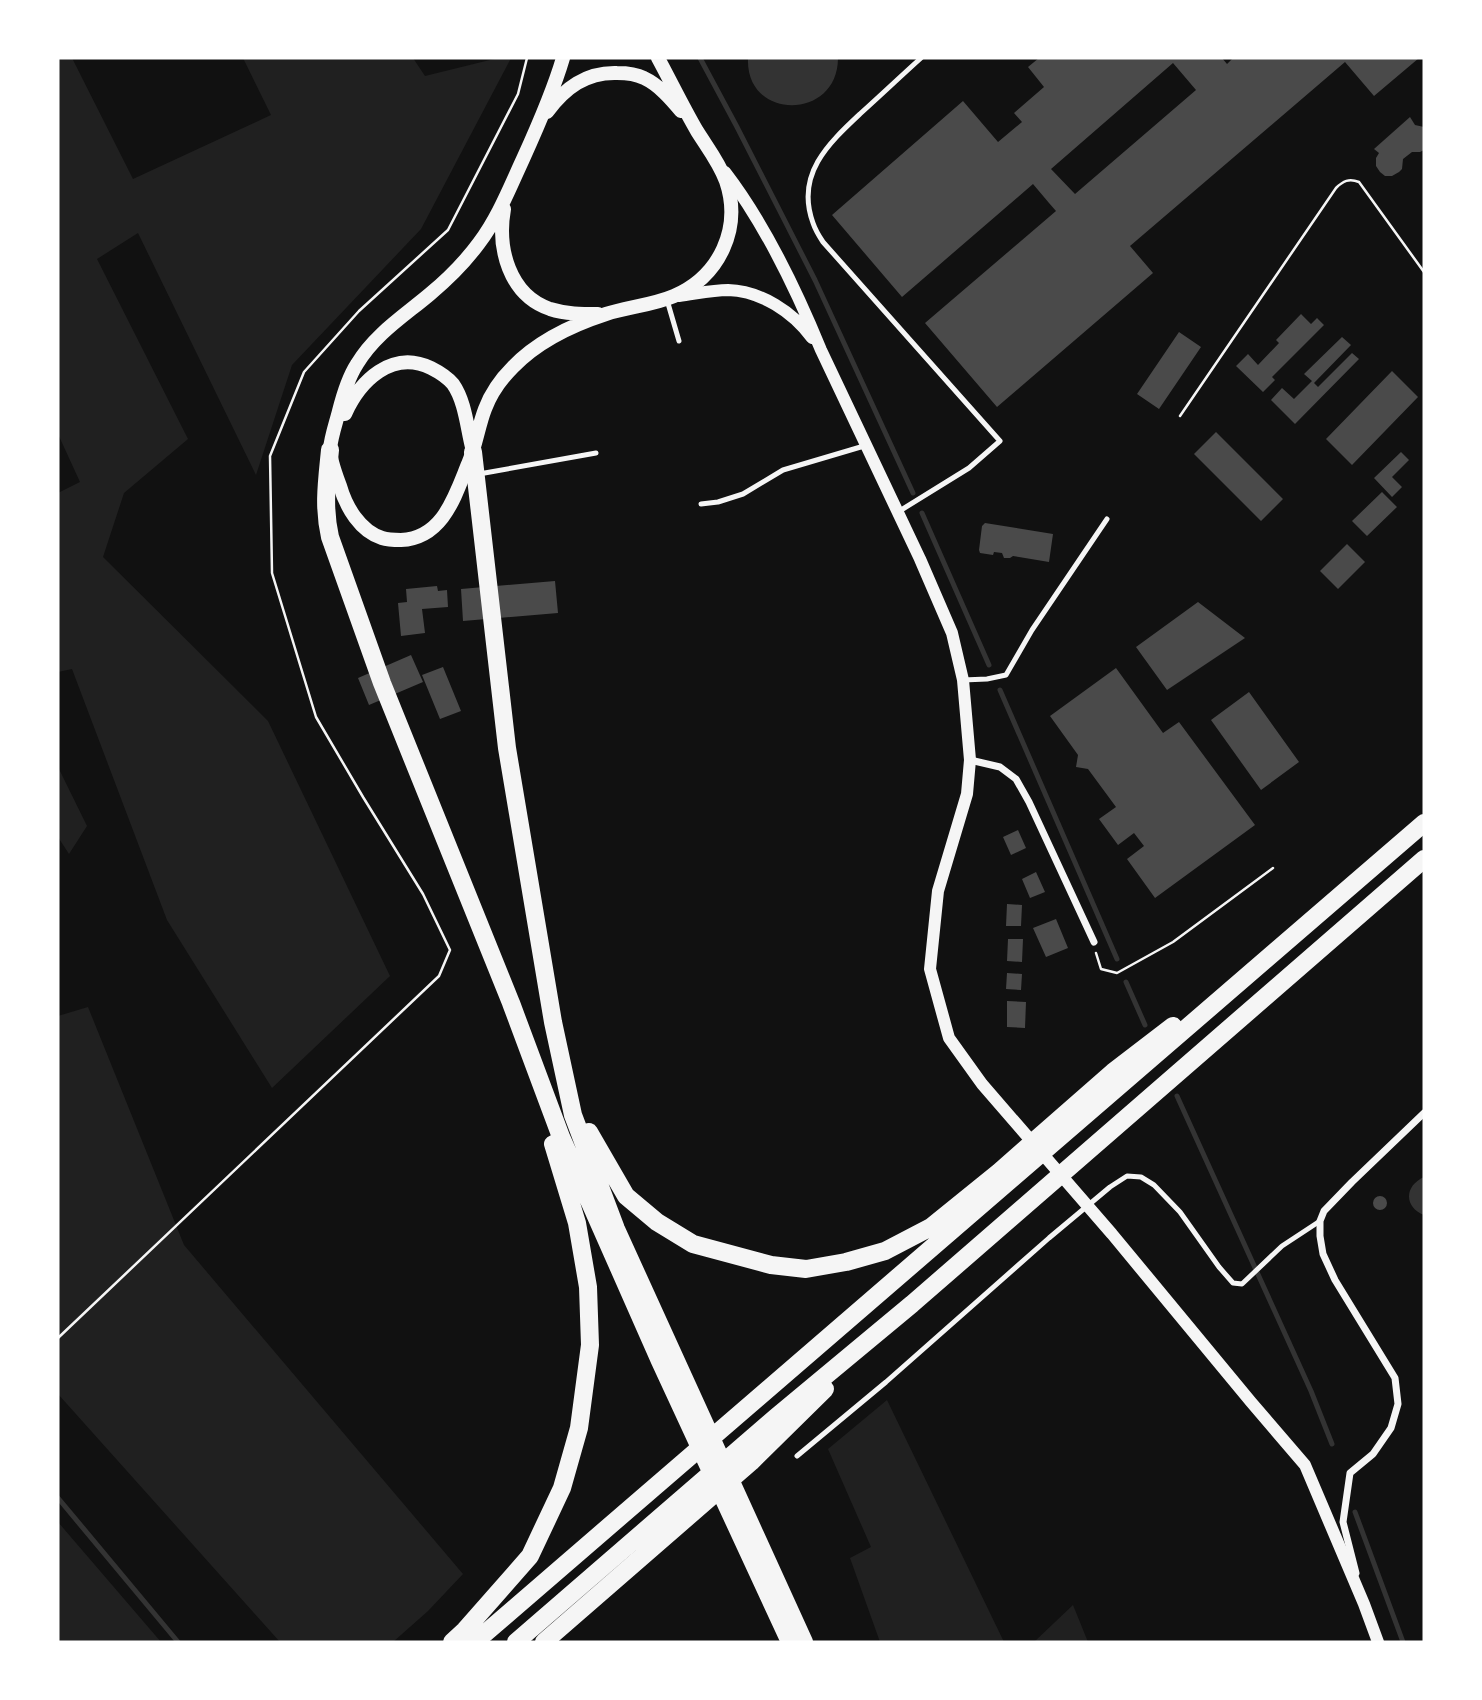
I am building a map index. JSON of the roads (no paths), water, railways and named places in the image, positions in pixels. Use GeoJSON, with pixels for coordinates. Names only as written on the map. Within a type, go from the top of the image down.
{"type":"FeatureCollection","features":[{"type":"Feature","properties":{"kind":"highway"},"geometry":{"type":"LineString","coordinates":[[331,444],[325,508],[330,537],[382,683],[511,1003],[561,1137],[755,1550],[804,1642]]}},
{"type":"Feature","properties":{"kind":"highway"},"geometry":{"type":"LineString","coordinates":[[473,452],[507,748],[553,1022],[573,1115],[666,1358]]}},
{"type":"Feature","properties":{"kind":"highway"},"geometry":{"type":"LineString","coordinates":[[475,1642],[1424,823]]}},
{"type":"Feature","properties":{"kind":"highway"},"geometry":{"type":"LineString","coordinates":[[516,1642],[912,1304],[1424,859]]}},
{"type":"Feature","properties":{"kind":"highway"},"geometry":{"type":"LineString","coordinates":[[553,1022],[591,1137],[626,1196],[657,1222],[693,1244],[771,1265],[806,1269],[885,1251],[931,1227],[999,1172],[1113,1072],[1334,902]]}},
{"type":"Feature","properties":{"kind":"highway"},"geometry":{"type":"LineString","coordinates":[[452,1642],[530,1556],[562,1488],[579,1428],[590,1345],[588,1287],[578,1223],[511,1003]]}},
{"type":"Feature","properties":{"kind":"highway"},"geometry":{"type":"LineString","coordinates":[[544,1642],[751,1462],[912,1304]]}},
{"type":"Feature","properties":{"kind":"highway"},"geometry":{"type":"LineString","coordinates":[[755,1550],[790,1642]]}},
{"type":"Feature","properties":{"kind":"main road"},"geometry":{"type":"LineString","coordinates":[[563,58],[539,124],[506,198],[480,242],[429,295],[386,329],[369,347],[356,365],[343,396],[331,444],[343,497],[358,521],[381,538],[414,538],[436,525],[451,505],[473,452],[485,407],[501,380],[532,349],[546,340],[606,314],[669,298],[699,281],[719,258],[729,238],[731,201],[726,181],[658,58]]}},
{"type":"Feature","properties":{"kind":"main road"},"geometry":{"type":"LineString","coordinates":[[539,124],[561,95],[578,81],[600,74],[624,73],[644,77],[652,83],[672,100],[698,131]]}},
{"type":"Feature","properties":{"kind":"main road"},"geometry":{"type":"LineString","coordinates":[[506,198],[501,224],[503,252],[519,286],[532,299],[547,308],[570,313],[606,314]]}},
{"type":"Feature","properties":{"kind":"main road"},"geometry":{"type":"LineString","coordinates":[[331,444],[352,399],[367,380],[387,367],[398,363],[411,363],[423,364],[440,372],[453,385],[464,410],[473,452]]}},
{"type":"Feature","properties":{"kind":"street"},"geometry":{"type":"LineString","coordinates":[[718,163],[743,196],[807,315],[952,633],[963,680],[970,760],[967,794],[939,891],[930,969],[949,1038],[982,1084],[1112,1234],[1305,1465],[1378,1642]]}},
{"type":"Feature","properties":{"kind":"street"},"geometry":{"type":"LineString","coordinates":[[669,298],[715,290],[740,291],[759,297],[797,321],[821,350]]}},
{"type":"Feature","properties":{"kind":"street"},"geometry":{"type":"LineString","coordinates":[[970,760],[1000,767],[1016,779],[1094,942]]}},
{"type":"Feature","properties":{"kind":"street"},"geometry":{"type":"LineString","coordinates":[[1364,1604],[1343,1522],[1350,1473],[1373,1454],[1385,1437],[1391,1428],[1398,1404],[1395,1378],[1335,1280],[1323,1254],[1320,1221],[1324,1211],[1424,1113]]}},
{"type":"Feature","properties":{"kind":"lane"},"geometry":{"type":"LineString","coordinates":[[898,512],[969,468],[1000,441],[822,242],[808,201],[810,179],[818,158],[832,141],[920,58]]}},
{"type":"Feature","properties":{"kind":"lane"},"geometry":{"type":"LineString","coordinates":[[669,298],[679,341]]}},
{"type":"Feature","properties":{"kind":"lane"},"geometry":{"type":"LineString","coordinates":[[701,504],[743,494],[783,471],[866,446]]}},
{"type":"Feature","properties":{"kind":"lane"},"geometry":{"type":"LineString","coordinates":[[476,475],[596,453]]}},
{"type":"Feature","properties":{"kind":"lane"},"geometry":{"type":"LineString","coordinates":[[963,680],[1006,676],[1032,630],[1107,519]]}},
{"type":"Feature","properties":{"kind":"lane"},"geometry":{"type":"LineString","coordinates":[[797,1456],[887,1382],[1049,1238],[1127,1176],[1141,1177],[1154,1185],[1180,1212],[1233,1283],[1242,1284],[1282,1246],[1320,1221]]}},
{"type":"Feature","properties":{"kind":"waterway"},"geometry":{"type":"LineString","coordinates":[[700,58],[815,280],[913,493]]}},
{"type":"Feature","properties":{"kind":"waterway"},"geometry":{"type":"LineString","coordinates":[[922,513],[989,665]]}},
{"type":"Feature","properties":{"kind":"waterway"},"geometry":{"type":"LineString","coordinates":[[1000,690],[1117,959]]}},
{"type":"Feature","properties":{"kind":"waterway"},"geometry":{"type":"LineString","coordinates":[[1126,982],[1145,1025]]}},
{"type":"Feature","properties":{"kind":"waterway"},"geometry":{"type":"LineString","coordinates":[[1177,1096],[1311,1391],[1332,1444]]}},
{"type":"Feature","properties":{"kind":"waterway"},"geometry":{"type":"LineString","coordinates":[[58,1498],[178,1642]]}},
{"type":"Feature","properties":{"kind":"waterway"},"geometry":{"type":"LineString","coordinates":[[1355,1512],[1403,1642]]}}]}
